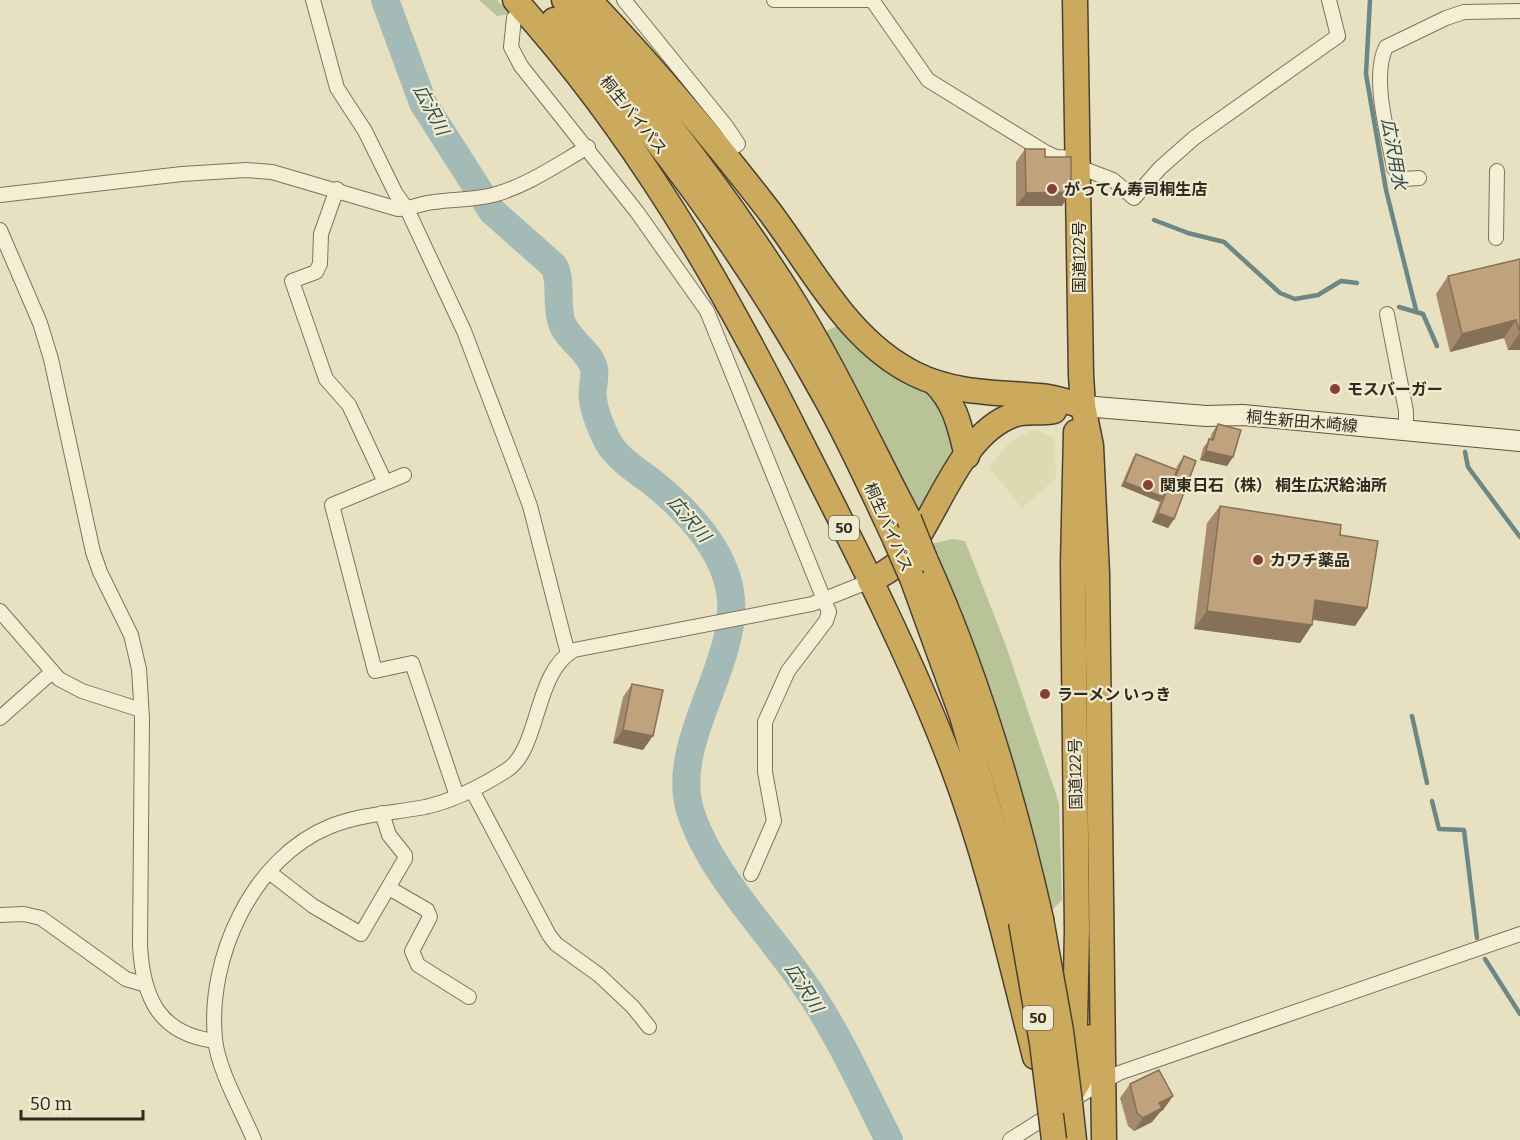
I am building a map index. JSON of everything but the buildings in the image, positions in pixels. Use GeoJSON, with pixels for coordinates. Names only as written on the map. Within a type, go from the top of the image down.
{"type":"FeatureCollection","features":[{"type":"Feature","properties":{"kind":"highway","name":"桐生バイパス"},"geometry":{"type":"LineString","coordinates":[[536,0],[624,101],[734,247],[829,404],[895,540],[918,568],[984,709],[1017,821],[1031,920],[1053,1140]]}},
{"type":"Feature","properties":{"kind":"highway","name":"桐生バイパス"},"geometry":{"type":"LineString","coordinates":[[564,0],[647,96],[719,190],[753,240],[817,343],[909,519],[918,568]]}},
{"type":"Feature","properties":{"kind":"highway"},"geometry":{"type":"LineString","coordinates":[[589,0],[659,76],[724,154],[856,330],[895,363],[935,383],[991,394],[1050,398],[1083,406]]}},
{"type":"Feature","properties":{"kind":"highway","name":"国道122号"},"geometry":{"type":"LineString","coordinates":[[1076,0],[1078,269],[1083,406],[1091,446],[1097,573],[1104,1140]]}},
{"type":"Feature","properties":{"kind":"highway","name":"50"},"geometry":{"type":"LineString","coordinates":[[515,9],[579,75],[638,153],[668,201],[755,350],[870,581],[902,646],[952,766],[993,885],[1043,1091],[1061,1107]]}},
{"type":"Feature","properties":{"kind":"highway"},"geometry":{"type":"LineString","coordinates":[[935,383],[948,397],[958,417],[967,456]]}},
{"type":"Feature","properties":{"kind":"highway"},"geometry":{"type":"LineString","coordinates":[[870,581],[901,560],[967,456],[989,430],[1011,416],[1083,406]]}},
{"type":"Feature","properties":{"kind":"highway","name":"国道122号"},"geometry":{"type":"LineString","coordinates":[[1053,1140],[1075,1025],[1077,919],[1073,564],[1075,437],[1083,406]]}},
{"type":"Feature","properties":{"kind":"highway","name":"桐生バイパス"},"geometry":{"type":"LineString","coordinates":[[1031,920],[1061,1031],[1074,1140]]}},
{"type":"Feature","properties":{"kind":"highway"},"geometry":{"type":"LineString","coordinates":[[1061,1107],[1078,1087],[1087,1069],[1095,1018],[1096,959],[1103,944]]}},
{"type":"Feature","properties":{"kind":"main road","name":"桐生新田木崎線"},"geometry":{"type":"LineString","coordinates":[[1083,406],[1206,416],[1243,415],[1520,441]]}},
{"type":"Feature","properties":{"kind":"street"},"geometry":{"type":"LineString","coordinates":[[313,0],[337,88],[365,131],[396,194],[407,209],[464,331],[530,506],[568,654]]}},
{"type":"Feature","properties":{"kind":"street"},"geometry":{"type":"LineString","coordinates":[[624,0],[738,144],[724,154]]}},
{"type":"Feature","properties":{"kind":"street"},"geometry":{"type":"LineString","coordinates":[[774,0],[872,0],[933,85],[1045,152],[1079,162],[1106,177],[1134,198],[1160,168],[1194,138],[1338,36],[1329,0]]}},
{"type":"Feature","properties":{"kind":"street"},"geometry":{"type":"LineString","coordinates":[[515,9],[511,47],[515,56],[637,212],[707,311],[829,617],[788,671],[765,722],[765,772],[774,821],[751,874]]}},
{"type":"Feature","properties":{"kind":"street"},"geometry":{"type":"LineString","coordinates":[[1419,178],[1403,179],[1394,168],[1380,84],[1382,55],[1386,47],[1464,12],[1520,11]]}},
{"type":"Feature","properties":{"kind":"street"},"geometry":{"type":"LineString","coordinates":[[0,195],[182,174],[246,170],[272,172],[337,189],[391,207],[407,209],[432,202],[469,200],[495,195],[529,180],[588,147]]}},
{"type":"Feature","properties":{"kind":"street"},"geometry":{"type":"LineString","coordinates":[[1496,238],[1497,171]]}},
{"type":"Feature","properties":{"kind":"street"},"geometry":{"type":"LineString","coordinates":[[337,189],[321,234],[320,264],[316,272],[292,281],[326,379],[349,405],[385,482]]}},
{"type":"Feature","properties":{"kind":"street"},"geometry":{"type":"LineString","coordinates":[[0,230],[40,323],[51,359],[93,552],[100,572],[131,635],[136,654],[141,710],[140,946],[143,984],[152,1004],[172,1026],[197,1039],[215,1041]]}},
{"type":"Feature","properties":{"kind":"street"},"geometry":{"type":"LineString","coordinates":[[1387,314],[1406,411],[1406,430]]}},
{"type":"Feature","properties":{"kind":"street"},"geometry":{"type":"LineString","coordinates":[[404,476],[332,505],[375,671],[412,663],[457,796]]}},
{"type":"Feature","properties":{"kind":"street"},"geometry":{"type":"LineString","coordinates":[[254,1140],[215,1041],[216,992],[227,948],[252,895],[289,850],[312,834],[345,821],[428,806],[472,790],[509,769],[516,762],[548,683],[568,654],[574,650],[740,619],[824,600],[870,581]]}},
{"type":"Feature","properties":{"kind":"street"},"geometry":{"type":"LineString","coordinates":[[0,611],[52,672],[82,691],[141,710]]}},
{"type":"Feature","properties":{"kind":"street"},"geometry":{"type":"LineString","coordinates":[[0,718],[52,672]]}},
{"type":"Feature","properties":{"kind":"street"},"geometry":{"type":"LineString","coordinates":[[472,790],[549,935],[556,944],[616,991],[649,1028]]}},
{"type":"Feature","properties":{"kind":"street"},"geometry":{"type":"LineString","coordinates":[[269,872],[313,906],[362,934],[405,855],[389,835],[382,813]]}},
{"type":"Feature","properties":{"kind":"street"},"geometry":{"type":"LineString","coordinates":[[389,888],[427,910],[430,917],[412,951],[417,965],[469,997]]}},
{"type":"Feature","properties":{"kind":"street"},"geometry":{"type":"LineString","coordinates":[[0,915],[24,914],[40,918],[126,979],[143,984]]}},
{"type":"Feature","properties":{"kind":"street"},"geometry":{"type":"LineString","coordinates":[[1010,1140],[1104,1080],[1520,934]]}},
{"type":"Feature","properties":{"kind":"green space"},"geometry":{"type":"Polygon","coordinates":[[[374,0],[380,0],[406,74],[374,0]]]}},
{"type":"Feature","properties":{"kind":"green space"},"geometry":{"type":"Polygon","coordinates":[[[479,0],[497,0],[510,14],[497,16],[479,0]]]}},
{"type":"Feature","properties":{"kind":"green space"},"geometry":{"type":"Polygon","coordinates":[[[843,323],[939,398],[954,449],[952,460],[918,511],[824,332],[843,323]]]}},
{"type":"Feature","properties":{"kind":"green space"},"geometry":{"type":"Polygon","coordinates":[[[1035,429],[1054,438],[1056,478],[1022,508],[989,467],[1011,441],[1035,429]]]}},
{"type":"Feature","properties":{"kind":"green space"},"geometry":{"type":"Polygon","coordinates":[[[952,539],[965,541],[1005,643],[1059,803],[1062,900],[1049,913],[932,544],[952,539]]]}},
{"type":"Feature","properties":{"kind":"waterway","name":"広沢川"},"geometry":{"type":"LineString","coordinates":[[385,0],[423,103],[492,211],[554,266],[558,279],[561,320],[568,333],[592,362],[594,404],[608,442],[622,459],[665,493],[692,519],[714,549],[722,566],[731,600],[730,625],[724,651],[689,759],[686,785],[690,810],[710,855],[724,877],[788,961],[827,1019],[889,1140]]}},
{"type":"Feature","properties":{"kind":"waterway","name":"広沢用水"},"geometry":{"type":"LineString","coordinates":[[1370,0],[1366,74],[1386,190],[1416,310]]}},
{"type":"Feature","properties":{"kind":"waterway"},"geometry":{"type":"LineString","coordinates":[[1154,220],[1188,233],[1224,242],[1280,293],[1295,299],[1318,295],[1341,281],[1357,283]]}},
{"type":"Feature","properties":{"kind":"waterway"},"geometry":{"type":"LineString","coordinates":[[1399,307],[1423,314],[1437,346]]}},
{"type":"Feature","properties":{"kind":"waterway"},"geometry":{"type":"LineString","coordinates":[[1465,452],[1468,467],[1520,537]]}},
{"type":"Feature","properties":{"kind":"waterway"},"geometry":{"type":"LineString","coordinates":[[1412,716],[1427,783]]}},
{"type":"Feature","properties":{"kind":"waterway"},"geometry":{"type":"LineString","coordinates":[[1432,801],[1439,829],[1464,830],[1477,938]]}},
{"type":"Feature","properties":{"kind":"waterway"},"geometry":{"type":"LineString","coordinates":[[1485,959],[1520,1014]]}},
{"type":"Feature","properties":{"kind":"place","name":"がってん寿司桐生店"},"geometry":{"type":"Point","coordinates":[1052,189]}},
{"type":"Feature","properties":{"kind":"place","name":"モスバーガー"},"geometry":{"type":"Point","coordinates":[1335,389]}},
{"type":"Feature","properties":{"kind":"place","name":"関東日石（株） 桐生広沢給油所"},"geometry":{"type":"Point","coordinates":[1148,485]}},
{"type":"Feature","properties":{"kind":"place","name":"カワチ薬品"},"geometry":{"type":"Point","coordinates":[1258,560]}},
{"type":"Feature","properties":{"kind":"place","name":"ラーメン いっき"},"geometry":{"type":"Point","coordinates":[1045,694]}}]}
